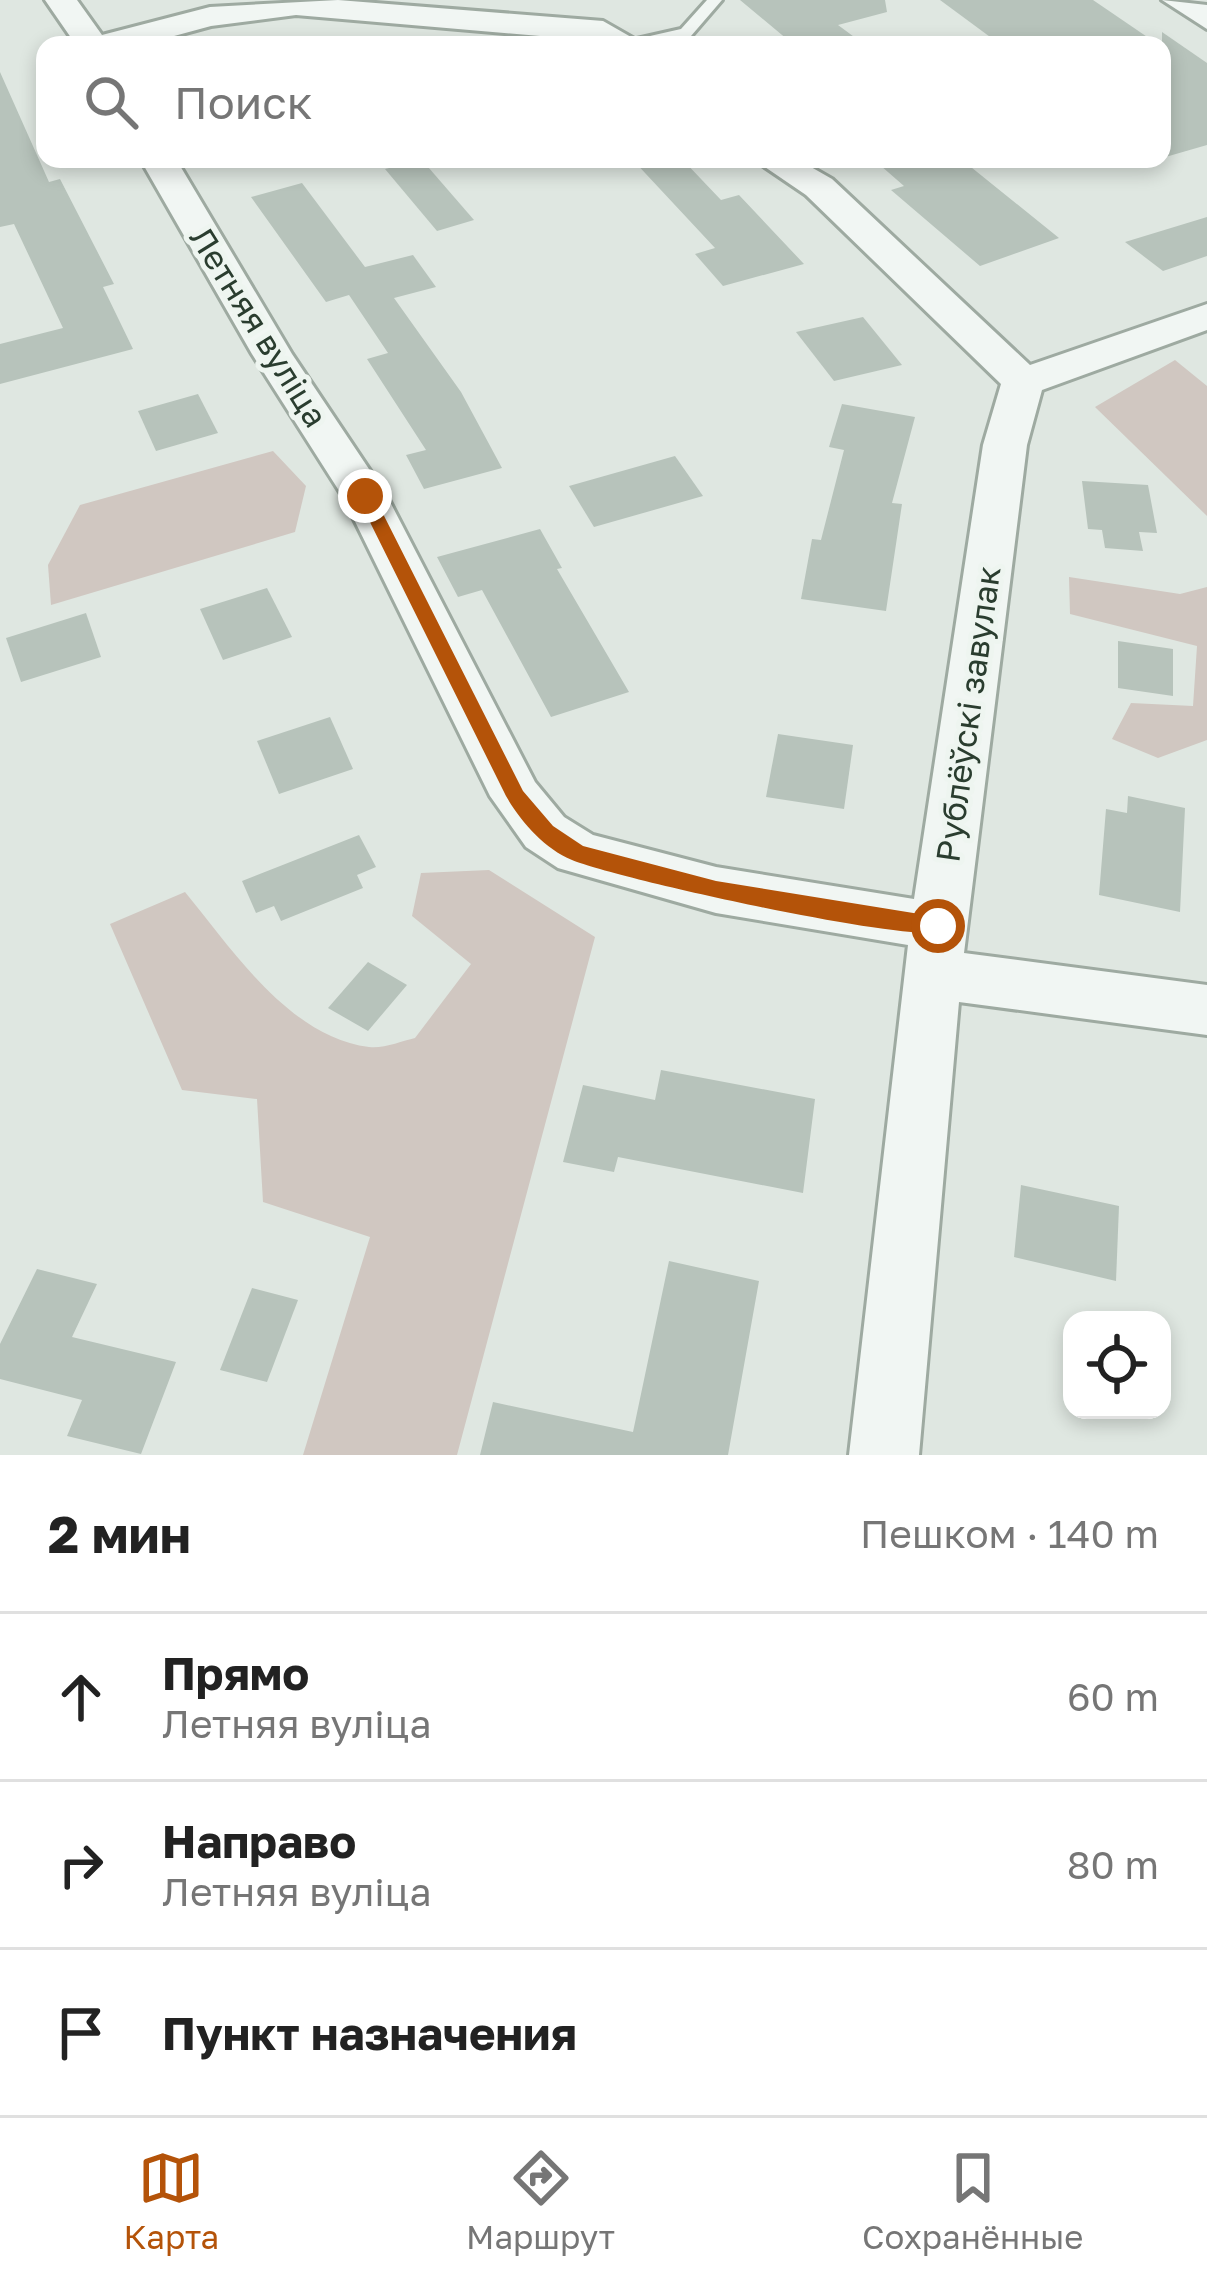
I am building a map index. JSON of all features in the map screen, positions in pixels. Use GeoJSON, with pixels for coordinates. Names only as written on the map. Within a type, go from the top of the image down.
{"type":"FeatureCollection","features":[{"type":"Feature","properties":{"kind":"street"},"geometry":{"type":"LineString","coordinates":[[61,0],[86,36]]}},
{"type":"Feature","properties":{"kind":"street"},"geometry":{"type":"LineString","coordinates":[[1178,0],[1207,19]]}},
{"type":"Feature","properties":{"kind":"street"},"geometry":{"type":"LineString","coordinates":[[137,36],[209,17],[296,7],[603,31],[613,36]]}},
{"type":"Feature","properties":{"kind":"street","name":"Летняя вуліца"},"geometry":{"type":"LineString","coordinates":[[163,168],[272,354],[365,496],[516,796],[545,832],[577,853],[936,950],[1207,1010]]}},
{"type":"Feature","properties":{"kind":"street"},"geometry":{"type":"LineString","coordinates":[[789,168],[819,187],[1023,382],[1207,316]]}},
{"type":"Feature","properties":{"kind":"street","name":"Рублёўскі завулак"},"geometry":{"type":"LineString","coordinates":[[884,1455],[936,950],[1005,445],[1023,382]]}},
{"type":"Feature","properties":{"kind":"lane"},"geometry":{"type":"LineString","coordinates":[[693,36],[715,0]]}},
{"type":"Feature","properties":{"kind":"shaded area"},"geometry":{"type":"Polygon","coordinates":[[[1175,360],[1207,386],[1207,516],[1095,407],[1175,360]]]}},
{"type":"Feature","properties":{"kind":"shaded area"},"geometry":{"type":"Polygon","coordinates":[[[273,451],[306,486],[295,532],[51,605],[48,565],[80,505],[273,451]]]}},
{"type":"Feature","properties":{"kind":"shaded area"},"geometry":{"type":"Polygon","coordinates":[[[1069,577],[1180,594],[1207,587],[1207,740],[1158,758],[1112,739],[1131,703],[1193,706],[1197,646],[1070,614],[1069,577]]]}},
{"type":"Feature","properties":{"kind":"shaded area"},"geometry":{"type":"Polygon","coordinates":[[[489,870],[595,937],[457,1455],[303,1455],[370,1237],[263,1202],[257,1099],[182,1090],[110,924],[185,892],[288,1009],[340,1040],[380,1047],[415,1038],[471,964],[412,916],[421,873],[489,870]]]}},
{"type":"Feature","properties":{"kind":"building"},"geometry":{"type":"Polygon","coordinates":[[[740,0],[885,0],[887,12],[838,25],[853,36],[783,36],[740,0]]]}},
{"type":"Feature","properties":{"kind":"building"},"geometry":{"type":"Polygon","coordinates":[[[940,0],[1093,0],[1146,36],[989,36],[940,0]]]}},
{"type":"Feature","properties":{"kind":"building"},"geometry":{"type":"Polygon","coordinates":[[[1171,38],[1207,63],[1207,145],[1171,155],[1171,38]]]}},
{"type":"Feature","properties":{"kind":"building"},"geometry":{"type":"Polygon","coordinates":[[[0,72],[36,153],[36,168],[43,168],[49,182],[60,179],[114,284],[103,287],[133,349],[0,384],[0,344],[63,328],[14,224],[0,227],[0,72]]]}},
{"type":"Feature","properties":{"kind":"building"},"geometry":{"type":"Polygon","coordinates":[[[429,168],[474,220],[437,231],[385,169],[429,168]]]}},
{"type":"Feature","properties":{"kind":"building"},"geometry":{"type":"Polygon","coordinates":[[[640,168],[691,168],[721,200],[739,195],[804,264],[723,286],[695,254],[715,248],[640,168]]]}},
{"type":"Feature","properties":{"kind":"building"},"geometry":{"type":"Polygon","coordinates":[[[883,168],[972,168],[1059,238],[980,266],[891,190],[904,186],[883,168]]]}},
{"type":"Feature","properties":{"kind":"building"},"geometry":{"type":"Polygon","coordinates":[[[302,183],[365,267],[413,255],[436,287],[394,298],[461,392],[502,468],[424,489],[406,455],[426,450],[367,359],[388,353],[349,295],[326,302],[251,197],[302,183]]]}},
{"type":"Feature","properties":{"kind":"building"},"geometry":{"type":"Polygon","coordinates":[[[1207,217],[1207,256],[1163,271],[1125,242],[1207,217]]]}},
{"type":"Feature","properties":{"kind":"building"},"geometry":{"type":"Polygon","coordinates":[[[863,317],[902,365],[834,381],[796,332],[863,317]]]}},
{"type":"Feature","properties":{"kind":"building"},"geometry":{"type":"Polygon","coordinates":[[[198,394],[218,433],[156,451],[138,411],[198,394]]]}},
{"type":"Feature","properties":{"kind":"building"},"geometry":{"type":"Polygon","coordinates":[[[842,404],[915,417],[892,503],[902,504],[886,611],[801,599],[812,539],[821,540],[844,450],[829,447],[842,404]]]}},
{"type":"Feature","properties":{"kind":"building"},"geometry":{"type":"Polygon","coordinates":[[[675,456],[703,496],[594,527],[569,486],[675,456]]]}},
{"type":"Feature","properties":{"kind":"building"},"geometry":{"type":"Polygon","coordinates":[[[1082,481],[1148,485],[1157,533],[1139,532],[1143,551],[1105,548],[1102,530],[1088,529],[1082,481]]]}},
{"type":"Feature","properties":{"kind":"building"},"geometry":{"type":"Polygon","coordinates":[[[540,529],[562,568],[557,569],[629,692],[551,717],[482,590],[458,597],[437,557],[540,529]]]}},
{"type":"Feature","properties":{"kind":"building"},"geometry":{"type":"Polygon","coordinates":[[[267,588],[292,637],[223,660],[200,609],[267,588]]]}},
{"type":"Feature","properties":{"kind":"building"},"geometry":{"type":"Polygon","coordinates":[[[86,613],[101,657],[21,682],[6,638],[86,613]]]}},
{"type":"Feature","properties":{"kind":"building"},"geometry":{"type":"Polygon","coordinates":[[[1118,641],[1173,649],[1173,696],[1118,688],[1118,641]]]}},
{"type":"Feature","properties":{"kind":"building"},"geometry":{"type":"Polygon","coordinates":[[[330,717],[353,769],[279,794],[257,741],[330,717]]]}},
{"type":"Feature","properties":{"kind":"building"},"geometry":{"type":"Polygon","coordinates":[[[778,734],[853,745],[844,809],[766,797],[778,734]]]}},
{"type":"Feature","properties":{"kind":"building"},"geometry":{"type":"Polygon","coordinates":[[[1128,796],[1185,808],[1180,912],[1099,895],[1106,809],[1127,813],[1128,796]]]}},
{"type":"Feature","properties":{"kind":"building"},"geometry":{"type":"Polygon","coordinates":[[[359,835],[376,867],[357,875],[363,888],[281,921],[274,906],[256,913],[242,881],[359,835]]]}},
{"type":"Feature","properties":{"kind":"building"},"geometry":{"type":"Polygon","coordinates":[[[368,962],[407,985],[368,1031],[328,1008],[368,962]]]}},
{"type":"Feature","properties":{"kind":"building"},"geometry":{"type":"Polygon","coordinates":[[[661,1070],[815,1099],[803,1193],[618,1157],[614,1172],[563,1162],[583,1085],[655,1100],[661,1070]]]}},
{"type":"Feature","properties":{"kind":"building"},"geometry":{"type":"Polygon","coordinates":[[[1021,1185],[1119,1206],[1116,1281],[1014,1257],[1021,1185]]]}},
{"type":"Feature","properties":{"kind":"building"},"geometry":{"type":"Polygon","coordinates":[[[669,1261],[759,1281],[728,1455],[480,1455],[493,1402],[633,1432],[669,1261]]]}},
{"type":"Feature","properties":{"kind":"building"},"geometry":{"type":"Polygon","coordinates":[[[37,1269],[97,1284],[72,1337],[176,1362],[141,1454],[67,1436],[82,1400],[0,1379],[0,1344],[37,1269]]]}},
{"type":"Feature","properties":{"kind":"building"},"geometry":{"type":"Polygon","coordinates":[[[252,1288],[298,1300],[267,1382],[220,1370],[252,1288]]]}},
{"type":"Feature","properties":{"kind":"route"},"geometry":{"type":"LineString","coordinates":[[365,496],[516,796],[545,832],[577,853],[716,890],[938,926]]}}]}
